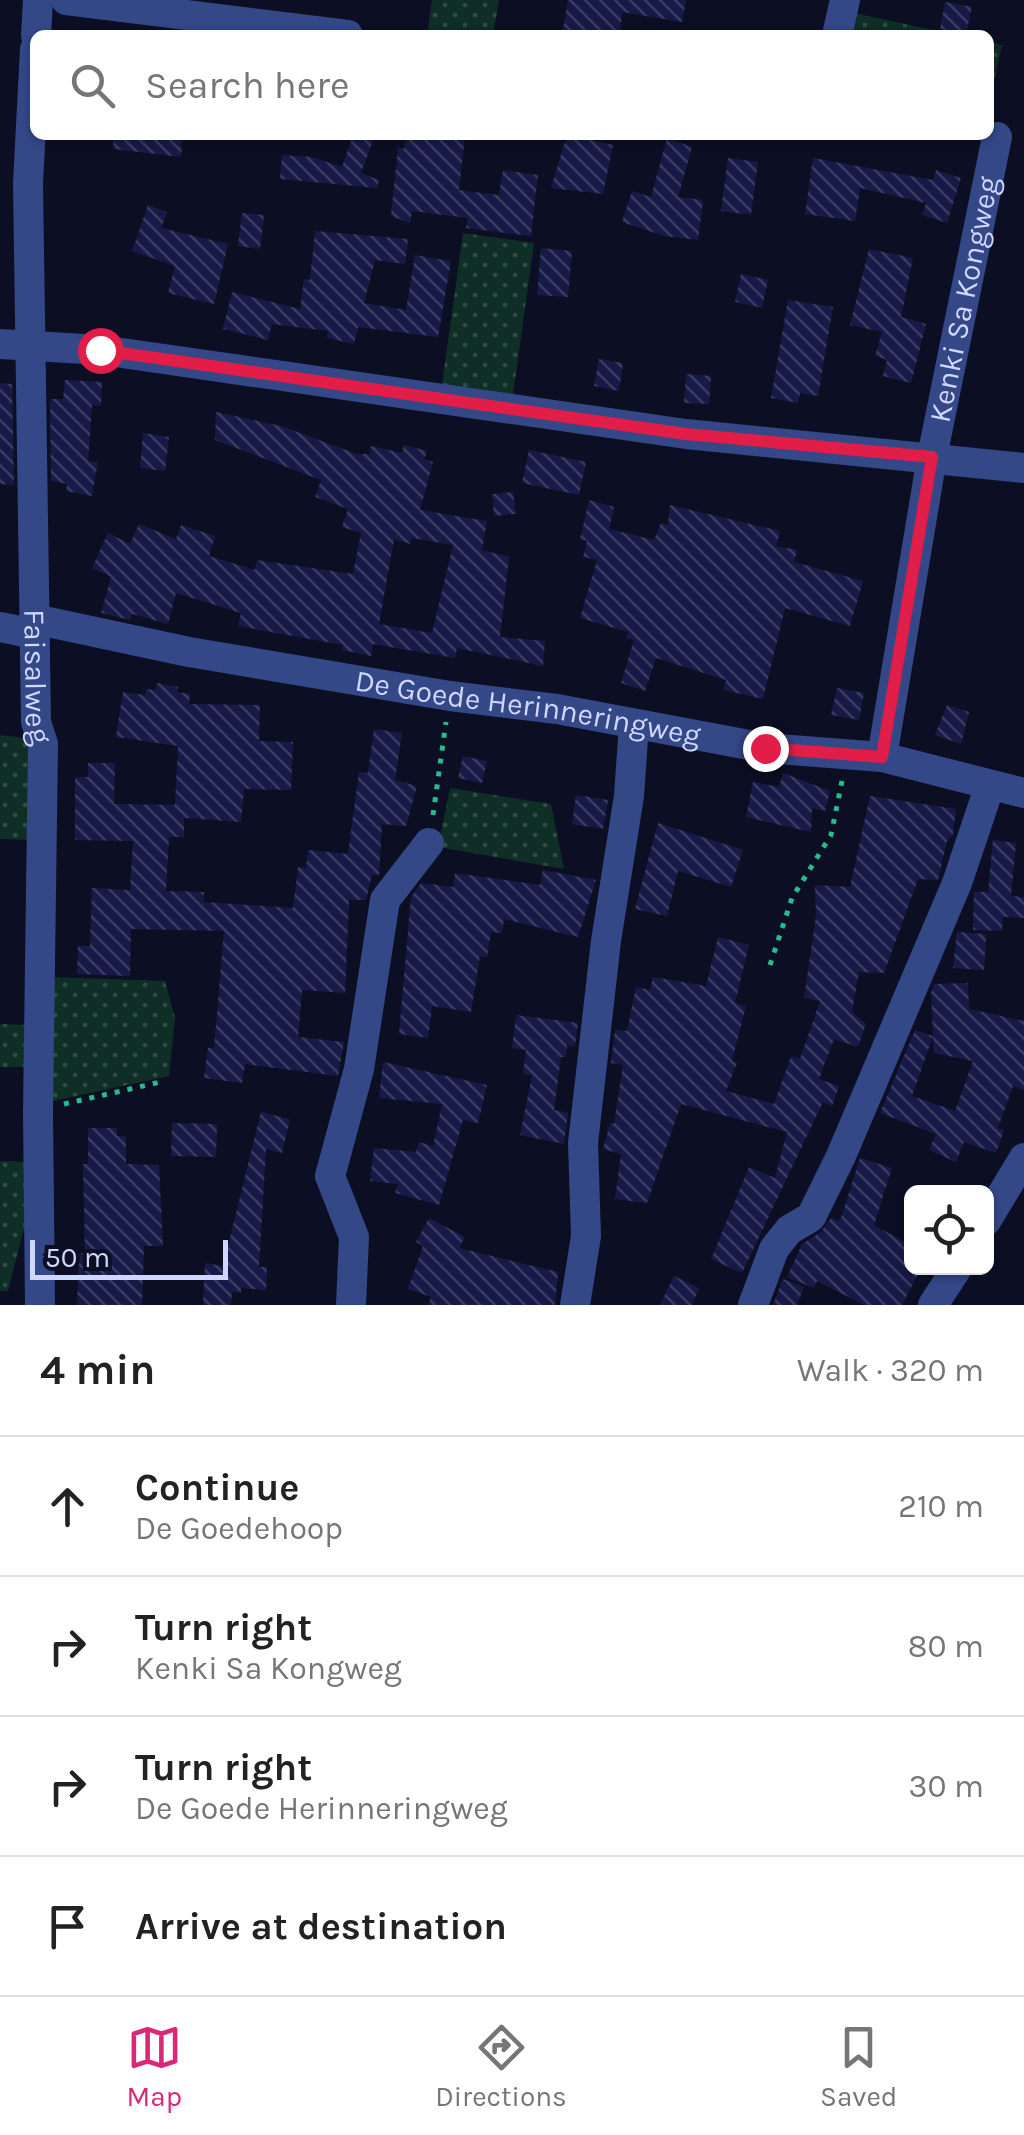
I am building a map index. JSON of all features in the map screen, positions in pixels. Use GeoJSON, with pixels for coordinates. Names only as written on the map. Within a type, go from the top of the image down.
{"type":"FeatureCollection","features":[{"type":"Feature","properties":{"kind":"street"},"geometry":{"type":"LineString","coordinates":[[36,30],[38,0]]}},
{"type":"Feature","properties":{"kind":"street"},"geometry":{"type":"LineString","coordinates":[[66,0],[308,14],[338,30]]}},
{"type":"Feature","properties":{"kind":"street"},"geometry":{"type":"LineString","coordinates":[[838,30],[845,0]]}},
{"type":"Feature","properties":{"kind":"street","name":"Kenki Sa Kongweg"},"geometry":{"type":"LineString","coordinates":[[882,757],[932,457],[1001,138]]}},
{"type":"Feature","properties":{"kind":"street","name":"Faisalweg"},"geometry":{"type":"LineString","coordinates":[[30,140],[15,346],[34,626],[36,722],[43,744],[38,1112],[40,1305]]}},
{"type":"Feature","properties":{"kind":"street"},"geometry":{"type":"LineString","coordinates":[[15,346],[100,350],[686,434],[1024,468]]}},
{"type":"Feature","properties":{"kind":"street","name":"De Goede Herinneringweg"},"geometry":{"type":"LineString","coordinates":[[0,627],[34,626],[765,748],[882,757],[1024,793]]}},
{"type":"Feature","properties":{"kind":"street"},"geometry":{"type":"LineString","coordinates":[[575,1305],[586,1236],[583,1143],[606,941],[629,796],[634,724]]}},
{"type":"Feature","properties":{"kind":"street"},"geometry":{"type":"LineString","coordinates":[[752,1305],[774,1249],[789,1230],[811,1217],[841,1156],[957,883],[990,785]]}},
{"type":"Feature","properties":{"kind":"street"},"geometry":{"type":"LineString","coordinates":[[351,1305],[354,1237],[330,1176],[359,1069],[385,900],[429,843]]}},
{"type":"Feature","properties":{"kind":"street"},"geometry":{"type":"LineString","coordinates":[[994,1208],[1024,1158]]}},
{"type":"Feature","properties":{"kind":"street"},"geometry":{"type":"LineString","coordinates":[[933,1305],[952,1275]]}},
{"type":"Feature","properties":{"kind":"path"},"geometry":{"type":"LineString","coordinates":[[429,843],[450,696]]}},
{"type":"Feature","properties":{"kind":"path"},"geometry":{"type":"LineString","coordinates":[[770,965],[792,898],[831,835],[843,776],[840,754]]}},
{"type":"Feature","properties":{"kind":"path"},"geometry":{"type":"LineString","coordinates":[[38,1112],[116,1089],[164,1081]]}},
{"type":"Feature","properties":{"kind":"green space"},"geometry":{"type":"Polygon","coordinates":[[[432,0],[499,0],[494,30],[428,30],[432,0]]]}},
{"type":"Feature","properties":{"kind":"green space"},"geometry":{"type":"Polygon","coordinates":[[[854,13],[933,30],[849,30],[854,13]]]}},
{"type":"Feature","properties":{"kind":"green space"},"geometry":{"type":"Polygon","coordinates":[[[994,43],[1002,45],[994,81],[994,43]]]}},
{"type":"Feature","properties":{"kind":"green space"},"geometry":{"type":"Polygon","coordinates":[[[463,233],[534,243],[513,395],[442,385],[463,233]]]}},
{"type":"Feature","properties":{"kind":"green space"},"geometry":{"type":"Polygon","coordinates":[[[0,735],[32,739],[30,840],[0,839],[0,735]]]}},
{"type":"Feature","properties":{"kind":"green space"},"geometry":{"type":"Polygon","coordinates":[[[450,788],[551,804],[564,869],[438,847],[450,788]]]}},
{"type":"Feature","properties":{"kind":"green space"},"geometry":{"type":"Polygon","coordinates":[[[50,977],[165,981],[175,1018],[169,1076],[53,1101],[46,1092],[50,977]]]}},
{"type":"Feature","properties":{"kind":"green space"},"geometry":{"type":"Polygon","coordinates":[[[0,1024],[27,1025],[26,1067],[0,1067],[0,1024]]]}},
{"type":"Feature","properties":{"kind":"green space"},"geometry":{"type":"Polygon","coordinates":[[[0,1161],[31,1162],[35,1216],[23,1232],[8,1291],[0,1291],[0,1161]]]}},
{"type":"Feature","properties":{"kind":"building"},"geometry":{"type":"Polygon","coordinates":[[[568,0],[686,0],[682,22],[622,12],[620,30],[563,30],[568,0]]]}},
{"type":"Feature","properties":{"kind":"building"},"geometry":{"type":"Polygon","coordinates":[[[945,2],[972,7],[967,30],[940,29],[945,2]]]}},
{"type":"Feature","properties":{"kind":"building"},"geometry":{"type":"Polygon","coordinates":[[[114,140],[183,140],[181,157],[113,149],[114,140]]]}},
{"type":"Feature","properties":{"kind":"building"},"geometry":{"type":"Polygon","coordinates":[[[351,140],[373,140],[361,173],[379,180],[377,188],[280,179],[282,155],[312,157],[342,167],[351,140]]]}},
{"type":"Feature","properties":{"kind":"building"},"geometry":{"type":"Polygon","coordinates":[[[405,140],[464,140],[459,190],[499,195],[503,170],[538,175],[531,236],[466,228],[468,218],[412,211],[410,223],[391,216],[398,147],[404,149],[405,140]]]}},
{"type":"Feature","properties":{"kind":"building"},"geometry":{"type":"Polygon","coordinates":[[[565,140],[613,145],[603,194],[551,188],[565,140]]]}},
{"type":"Feature","properties":{"kind":"building"},"geometry":{"type":"Polygon","coordinates":[[[666,140],[692,147],[678,197],[703,200],[698,240],[664,236],[622,222],[632,191],[651,197],[666,140]]]}},
{"type":"Feature","properties":{"kind":"building"},"geometry":{"type":"Polygon","coordinates":[[[728,158],[758,162],[751,215],[721,211],[728,158]]]}},
{"type":"Feature","properties":{"kind":"building"},"geometry":{"type":"Polygon","coordinates":[[[813,158],[933,180],[936,170],[961,178],[947,223],[922,215],[926,203],[860,188],[855,221],[805,214],[813,158]]]}},
{"type":"Feature","properties":{"kind":"building"},"geometry":{"type":"Polygon","coordinates":[[[148,205],[167,212],[161,228],[228,244],[214,304],[168,293],[175,266],[132,251],[148,205]]]}},
{"type":"Feature","properties":{"kind":"building"},"geometry":{"type":"Polygon","coordinates":[[[242,213],[264,215],[260,249],[238,246],[242,213]]]}},
{"type":"Feature","properties":{"kind":"building"},"geometry":{"type":"Polygon","coordinates":[[[315,231],[408,239],[405,264],[375,260],[364,303],[406,310],[415,255],[451,261],[438,337],[358,327],[354,344],[327,338],[328,331],[272,324],[268,340],[223,329],[232,292],[300,309],[304,279],[310,280],[315,231]]]}},
{"type":"Feature","properties":{"kind":"building"},"geometry":{"type":"Polygon","coordinates":[[[541,248],[572,251],[568,297],[537,295],[541,248]]]}},
{"type":"Feature","properties":{"kind":"building"},"geometry":{"type":"Polygon","coordinates":[[[869,249],[913,258],[901,317],[926,324],[911,383],[883,376],[887,360],[875,356],[882,332],[850,325],[869,249]]]}},
{"type":"Feature","properties":{"kind":"building"},"geometry":{"type":"Polygon","coordinates":[[[741,274],[768,280],[762,308],[735,302],[741,274]]]}},
{"type":"Feature","properties":{"kind":"building"},"geometry":{"type":"Polygon","coordinates":[[[788,300],[833,307],[818,396],[800,393],[798,403],[771,398],[788,300]]]}},
{"type":"Feature","properties":{"kind":"building"},"geometry":{"type":"Polygon","coordinates":[[[599,359],[623,363],[619,391],[594,386],[599,359]]]}},
{"type":"Feature","properties":{"kind":"building"},"geometry":{"type":"Polygon","coordinates":[[[686,374],[711,376],[709,404],[684,403],[686,374]]]}},
{"type":"Feature","properties":{"kind":"building"},"geometry":{"type":"Polygon","coordinates":[[[65,380],[102,382],[101,406],[92,405],[88,461],[98,462],[92,496],[66,491],[67,484],[51,481],[50,399],[63,399],[65,380]]]}},
{"type":"Feature","properties":{"kind":"building"},"geometry":{"type":"Polygon","coordinates":[[[0,383],[12,384],[14,485],[0,484],[0,383]]]}},
{"type":"Feature","properties":{"kind":"building"},"geometry":{"type":"Polygon","coordinates":[[[216,412],[281,426],[357,454],[370,454],[371,446],[402,453],[404,445],[427,451],[424,459],[433,462],[420,510],[487,521],[482,550],[509,557],[500,637],[545,641],[543,666],[457,648],[455,658],[373,644],[371,656],[342,650],[343,645],[238,626],[241,613],[176,593],[168,624],[132,614],[130,620],[101,613],[111,577],[92,568],[108,533],[130,544],[139,524],[176,539],[181,525],[215,536],[209,556],[255,570],[257,560],[353,574],[361,533],[342,527],[348,509],[315,497],[321,480],[215,440],[216,412]],[[412,538],[410,544],[394,539],[379,624],[432,633],[453,545],[412,538]]]}},
{"type":"Feature","properties":{"kind":"building"},"geometry":{"type":"Polygon","coordinates":[[[143,433],[169,437],[165,471],[140,468],[143,433]]]}},
{"type":"Feature","properties":{"kind":"building"},"geometry":{"type":"Polygon","coordinates":[[[529,450],[586,462],[579,495],[522,483],[529,450]]]}},
{"type":"Feature","properties":{"kind":"building"},"geometry":{"type":"Polygon","coordinates":[[[513,492],[516,514],[494,516],[492,494],[513,492]]]}},
{"type":"Feature","properties":{"kind":"building"},"geometry":{"type":"Polygon","coordinates":[[[589,500],[614,507],[609,529],[654,540],[661,523],[668,525],[670,505],[780,531],[776,546],[797,550],[794,562],[863,581],[850,626],[785,608],[763,699],[723,690],[726,680],[656,658],[645,691],[621,683],[634,640],[626,638],[628,632],[580,618],[597,560],[583,557],[587,541],[580,539],[589,500]]]}},
{"type":"Feature","properties":{"kind":"building"},"geometry":{"type":"Polygon","coordinates":[[[157,683],[190,694],[189,704],[260,705],[259,741],[293,742],[291,790],[244,789],[241,822],[184,818],[184,837],[169,837],[166,891],[204,892],[204,902],[293,908],[298,867],[306,868],[308,850],[348,854],[359,772],[368,773],[374,729],[402,733],[395,780],[417,786],[406,826],[382,824],[379,875],[372,875],[366,900],[349,900],[345,993],[302,990],[298,1037],[344,1042],[338,1076],[245,1064],[242,1083],[204,1078],[208,1048],[214,1048],[224,931],[131,929],[130,976],[77,974],[78,946],[90,946],[92,888],[130,890],[133,841],[75,840],[75,777],[88,777],[88,763],[115,763],[114,804],[175,805],[178,746],[116,737],[123,692],[145,695],[146,689],[155,690],[157,683]]]}},
{"type":"Feature","properties":{"kind":"building"},"geometry":{"type":"Polygon","coordinates":[[[837,688],[864,693],[859,720],[831,715],[837,688]]]}},
{"type":"Feature","properties":{"kind":"building"},"geometry":{"type":"Polygon","coordinates":[[[947,705],[969,712],[961,744],[935,735],[947,705]]]}},
{"type":"Feature","properties":{"kind":"building"},"geometry":{"type":"Polygon","coordinates":[[[463,756],[487,761],[482,783],[458,778],[463,756]]]}},
{"type":"Feature","properties":{"kind":"building"},"geometry":{"type":"Polygon","coordinates":[[[783,773],[830,791],[825,811],[812,808],[811,832],[746,817],[753,782],[779,787],[783,773]]]}},
{"type":"Feature","properties":{"kind":"building"},"geometry":{"type":"Polygon","coordinates":[[[576,795],[608,800],[603,829],[572,824],[576,795]]]}},
{"type":"Feature","properties":{"kind":"building"},"geometry":{"type":"Polygon","coordinates":[[[870,796],[956,809],[953,835],[947,841],[938,880],[918,879],[884,973],[859,972],[852,1012],[866,1024],[858,1047],[834,1039],[819,1079],[839,1086],[832,1106],[823,1102],[742,1273],[711,1259],[749,1167],[775,1178],[787,1132],[681,1104],[647,1203],[615,1199],[621,1154],[603,1149],[610,1123],[614,1124],[623,1065],[611,1063],[615,1030],[627,1031],[636,987],[650,990],[653,977],[706,986],[718,937],[749,945],[735,1003],[746,1006],[732,1061],[737,1063],[726,1091],[774,1104],[791,1056],[800,1059],[820,1001],[804,998],[816,916],[815,885],[850,887],[870,796]]]}},
{"type":"Feature","properties":{"kind":"building"},"geometry":{"type":"Polygon","coordinates":[[[658,823],[743,850],[731,887],[678,871],[667,916],[635,909],[658,823]]]}},
{"type":"Feature","properties":{"kind":"building"},"geometry":{"type":"Polygon","coordinates":[[[993,840],[1016,843],[1011,896],[1024,897],[1024,918],[1003,917],[1002,931],[973,930],[974,892],[988,892],[993,840]]]}},
{"type":"Feature","properties":{"kind":"building"},"geometry":{"type":"Polygon","coordinates":[[[543,870],[596,880],[578,937],[504,919],[502,933],[491,932],[487,957],[480,956],[471,1012],[432,1006],[428,1038],[399,1034],[411,897],[421,883],[453,887],[455,873],[540,885],[543,870]]]}},
{"type":"Feature","properties":{"kind":"building"},"geometry":{"type":"Polygon","coordinates":[[[957,932],[986,934],[984,970],[953,968],[957,932]]]}},
{"type":"Feature","properties":{"kind":"building"},"geometry":{"type":"Polygon","coordinates":[[[968,983],[969,1009],[1024,1021],[1024,1090],[1013,1086],[998,1128],[1004,1130],[996,1153],[964,1142],[956,1162],[929,1150],[936,1134],[880,1113],[915,1030],[933,1036],[912,1096],[955,1111],[973,1061],[934,1053],[931,993],[934,984],[968,983]]]}},
{"type":"Feature","properties":{"kind":"building"},"geometry":{"type":"Polygon","coordinates":[[[516,1015],[578,1023],[575,1046],[567,1045],[566,1057],[561,1057],[554,1110],[568,1113],[564,1144],[520,1135],[532,1075],[523,1074],[526,1050],[512,1048],[516,1015]]]}},
{"type":"Feature","properties":{"kind":"building"},"geometry":{"type":"Polygon","coordinates":[[[383,1062],[487,1085],[478,1123],[463,1120],[439,1205],[395,1193],[398,1184],[370,1181],[374,1148],[416,1152],[419,1142],[433,1146],[442,1104],[379,1098],[383,1062]]]}},
{"type":"Feature","properties":{"kind":"building"},"geometry":{"type":"Polygon","coordinates":[[[261,1112],[290,1119],[282,1153],[266,1149],[259,1267],[267,1267],[266,1290],[241,1288],[241,1293],[232,1292],[231,1305],[203,1305],[205,1263],[223,1266],[261,1112]]]}},
{"type":"Feature","properties":{"kind":"building"},"geometry":{"type":"Polygon","coordinates":[[[172,1123],[217,1124],[216,1157],[171,1156],[172,1123]]]}},
{"type":"Feature","properties":{"kind":"building"},"geometry":{"type":"Polygon","coordinates":[[[88,1128],[117,1128],[117,1136],[126,1136],[126,1164],[159,1165],[163,1246],[144,1246],[142,1305],[77,1305],[79,1253],[85,1253],[83,1164],[88,1164],[88,1128]]]}},
{"type":"Feature","properties":{"kind":"building"},"geometry":{"type":"Polygon","coordinates":[[[860,1158],[892,1168],[874,1225],[904,1242],[904,1275],[917,1275],[902,1305],[864,1305],[817,1281],[814,1288],[787,1277],[802,1244],[821,1232],[831,1218],[840,1221],[860,1158]]]}},
{"type":"Feature","properties":{"kind":"building"},"geometry":{"type":"Polygon","coordinates":[[[429,1218],[465,1237],[459,1248],[558,1272],[555,1305],[428,1305],[431,1297],[408,1289],[423,1246],[416,1242],[429,1218]]]}},
{"type":"Feature","properties":{"kind":"building"},"geometry":{"type":"Polygon","coordinates":[[[674,1276],[699,1288],[692,1305],[660,1305],[674,1276]]]}},
{"type":"Feature","properties":{"kind":"building"},"geometry":{"type":"Polygon","coordinates":[[[783,1279],[804,1287],[797,1305],[773,1305],[783,1279]]]}},
{"type":"Feature","properties":{"kind":"route"},"geometry":{"type":"LineString","coordinates":[[100,350],[686,434],[932,457],[882,757],[765,748]]}}]}
